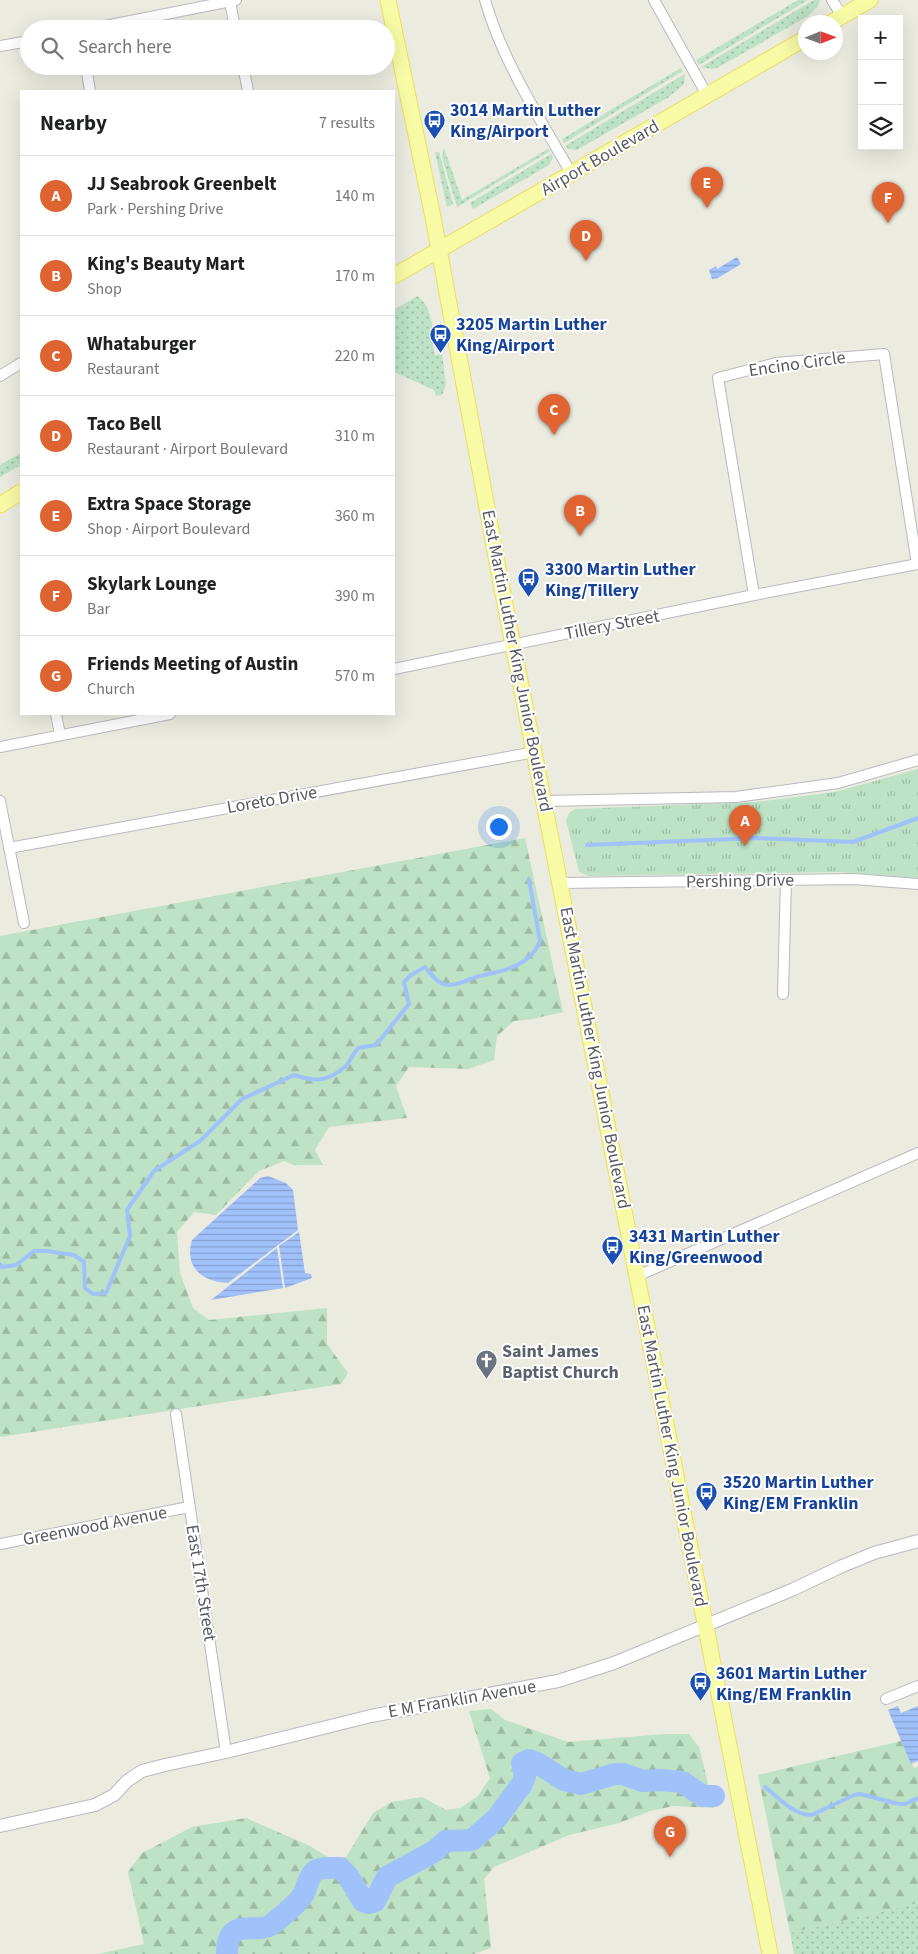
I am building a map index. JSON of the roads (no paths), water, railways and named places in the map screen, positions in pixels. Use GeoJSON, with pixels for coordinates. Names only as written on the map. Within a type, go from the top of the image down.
{"type":"FeatureCollection","features":[{"type":"Feature","properties":{"kind":"main road","name":"East Martin Luther King Junior Boulevard"},"geometry":{"type":"LineString","coordinates":[[388,0],[392,20]]}},
{"type":"Feature","properties":{"kind":"main road"},"geometry":{"type":"LineString","coordinates":[[843,16],[870,0]]}},
{"type":"Feature","properties":{"kind":"main road","name":"East Martin Luther King Junior Boulevard"},"geometry":{"type":"LineString","coordinates":[[395,35],[770,1954]]}},
{"type":"Feature","properties":{"kind":"main road","name":"Airport Boulevard"},"geometry":{"type":"LineString","coordinates":[[395,275],[572,175],[798,43]]}},
{"type":"Feature","properties":{"kind":"main road"},"geometry":{"type":"LineString","coordinates":[[0,505],[20,493]]}},
{"type":"Feature","properties":{"kind":"street"},"geometry":{"type":"LineString","coordinates":[[485,0],[509,62],[572,175]]}},
{"type":"Feature","properties":{"kind":"street"},"geometry":{"type":"LineString","coordinates":[[654,0],[707,95]]}},
{"type":"Feature","properties":{"kind":"street"},"geometry":{"type":"LineString","coordinates":[[832,0],[836,15]]}},
{"type":"Feature","properties":{"kind":"street"},"geometry":{"type":"LineString","coordinates":[[136,20],[233,1],[234,20]]}},
{"type":"Feature","properties":{"kind":"street"},"geometry":{"type":"LineString","coordinates":[[0,46],[20,43]]}},
{"type":"Feature","properties":{"kind":"street"},"geometry":{"type":"LineString","coordinates":[[87,75],[90,90]]}},
{"type":"Feature","properties":{"kind":"street"},"geometry":{"type":"LineString","coordinates":[[245,75],[248,90]]}},
{"type":"Feature","properties":{"kind":"street","name":"Encino Circle"},"geometry":{"type":"LineString","coordinates":[[754,595],[718,378],[776,363],[884,354],[918,564]]}},
{"type":"Feature","properties":{"kind":"street"},"geometry":{"type":"LineString","coordinates":[[0,376],[20,364]]}},
{"type":"Feature","properties":{"kind":"street","name":"Tillery Street"},"geometry":{"type":"LineString","coordinates":[[395,669],[754,595],[918,564]]}},
{"type":"Feature","properties":{"kind":"street"},"geometry":{"type":"LineString","coordinates":[[56,715],[60,735]]}},
{"type":"Feature","properties":{"kind":"street"},"geometry":{"type":"LineString","coordinates":[[0,747],[165,715]]}},
{"type":"Feature","properties":{"kind":"street","name":"Loreto Drive"},"geometry":{"type":"LineString","coordinates":[[10,848],[535,752]]}},
{"type":"Feature","properties":{"kind":"street"},"geometry":{"type":"LineString","coordinates":[[545,801],[736,797],[838,782],[918,760]]}},
{"type":"Feature","properties":{"kind":"street"},"geometry":{"type":"LineString","coordinates":[[0,801],[24,923]]}},
{"type":"Feature","properties":{"kind":"street","name":"Pershing Drive"},"geometry":{"type":"LineString","coordinates":[[561,883],[854,879],[918,884]]}},
{"type":"Feature","properties":{"kind":"street"},"geometry":{"type":"LineString","coordinates":[[783,994],[786,880]]}},
{"type":"Feature","properties":{"kind":"street"},"geometry":{"type":"LineString","coordinates":[[637,1276],[918,1153]]}},
{"type":"Feature","properties":{"kind":"street","name":"East 17th Street"},"geometry":{"type":"LineString","coordinates":[[176,1414],[226,1752]]}},
{"type":"Feature","properties":{"kind":"street","name":"Greenwood Avenue"},"geometry":{"type":"LineString","coordinates":[[0,1544],[189,1507]]}},
{"type":"Feature","properties":{"kind":"street","name":"E M Franklin Avenue"},"geometry":{"type":"LineString","coordinates":[[0,1826],[95,1805],[114,1795],[127,1781],[142,1771],[371,1716],[558,1681],[614,1663],[787,1592],[874,1553],[918,1541]]}},
{"type":"Feature","properties":{"kind":"street"},"geometry":{"type":"LineString","coordinates":[[886,1699],[918,1686]]}},
{"type":"Feature","properties":{"kind":"water"},"geometry":{"type":"Polygon","coordinates":[[[737,257],[741,264],[718,278],[712,279],[709,270],[716,266],[717,269],[737,257]]]}},
{"type":"Feature","properties":{"kind":"water"},"geometry":{"type":"Polygon","coordinates":[[[268,1176],[286,1183],[293,1190],[298,1230],[228,1283],[210,1280],[203,1276],[193,1265],[190,1250],[192,1240],[260,1178],[268,1176]]]}},
{"type":"Feature","properties":{"kind":"water"},"geometry":{"type":"Polygon","coordinates":[[[299,1232],[305,1273],[311,1274],[312,1278],[285,1288],[279,1246],[299,1232]]]}},
{"type":"Feature","properties":{"kind":"water"},"geometry":{"type":"Polygon","coordinates":[[[277,1248],[283,1288],[211,1300],[277,1248]]]}},
{"type":"Feature","properties":{"kind":"water"},"geometry":{"type":"Polygon","coordinates":[[[898,1706],[901,1713],[918,1706],[918,1761],[911,1764],[888,1710],[898,1706]]]}},
{"type":"Feature","properties":{"kind":"waterway"},"geometry":{"type":"LineString","coordinates":[[587,845],[757,838],[853,842],[918,818]]}},
{"type":"Feature","properties":{"kind":"waterway"},"geometry":{"type":"LineString","coordinates":[[0,1264],[2,1267],[16,1265],[34,1251],[74,1255],[84,1262],[85,1288],[93,1294],[106,1293],[130,1236],[127,1210],[154,1171],[200,1141],[242,1099],[294,1075],[315,1080],[326,1078],[339,1072],[345,1067],[358,1048],[376,1045],[409,1004],[404,982],[411,975],[425,967],[442,983],[453,985],[513,967],[529,957],[540,941],[529,880]]}},
{"type":"Feature","properties":{"kind":"waterway"},"geometry":{"type":"LineString","coordinates":[[227,1954],[228,1942],[232,1934],[237,1930],[265,1928],[271,1925],[298,1901],[317,1870],[340,1868],[348,1876],[363,1901],[369,1903],[375,1901],[387,1877],[435,1851],[446,1841],[472,1840],[497,1818],[522,1784],[525,1776],[522,1763],[529,1760],[564,1780],[581,1784],[615,1774],[623,1774],[643,1781],[682,1782],[703,1796],[714,1796]]}},
{"type":"Feature","properties":{"kind":"waterway"},"geometry":{"type":"LineString","coordinates":[[765,1787],[792,1809],[812,1815],[860,1794],[899,1804],[905,1804],[918,1798]]}},
{"type":"Feature","properties":{"kind":"place","name":"3014 Martin Luther King/Airport"},"geometry":{"type":"Point","coordinates":[434,139]}},
{"type":"Feature","properties":{"kind":"place","name":"Extra Space Storage"},"geometry":{"type":"Point","coordinates":[707,208]}},
{"type":"Feature","properties":{"kind":"place","name":"Skylark Lounge"},"geometry":{"type":"Point","coordinates":[888,223]}},
{"type":"Feature","properties":{"kind":"place","name":"Taco Bell"},"geometry":{"type":"Point","coordinates":[586,261]}},
{"type":"Feature","properties":{"kind":"place","name":"3205 Martin Luther King/Airport"},"geometry":{"type":"Point","coordinates":[440,353]}},
{"type":"Feature","properties":{"kind":"place","name":"Whataburger"},"geometry":{"type":"Point","coordinates":[554,435]}},
{"type":"Feature","properties":{"kind":"place","name":"King's Beauty Mart"},"geometry":{"type":"Point","coordinates":[580,536]}},
{"type":"Feature","properties":{"kind":"place","name":"3300 Martin Luther King/Tillery"},"geometry":{"type":"Point","coordinates":[529,598]}},
{"type":"Feature","properties":{"kind":"place","name":"JJ Seabrook Greenbelt"},"geometry":{"type":"Point","coordinates":[745,846]}},
{"type":"Feature","properties":{"kind":"place","name":"3431 Martin Luther King/Greenwood"},"geometry":{"type":"Point","coordinates":[613,1265]}},
{"type":"Feature","properties":{"kind":"place","name":"Saint James Baptist Church"},"geometry":{"type":"Point","coordinates":[486,1380]}},
{"type":"Feature","properties":{"kind":"place","name":"3520 Martin Luther King/EM Franklin"},"geometry":{"type":"Point","coordinates":[707,1511]}},
{"type":"Feature","properties":{"kind":"place","name":"3601 Martin Luther King/EM Franklin"},"geometry":{"type":"Point","coordinates":[700,1702]}},
{"type":"Feature","properties":{"kind":"place","name":"Friends Meeting of Austin"},"geometry":{"type":"Point","coordinates":[670,1857]}}]}
